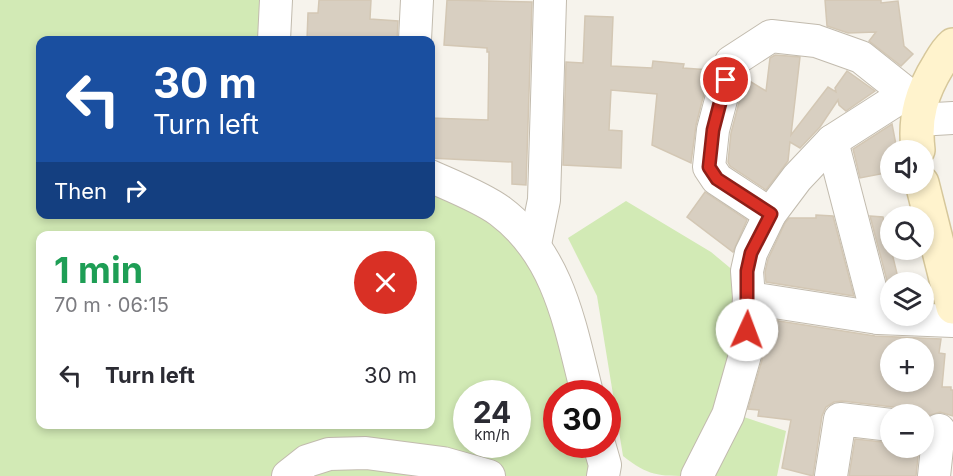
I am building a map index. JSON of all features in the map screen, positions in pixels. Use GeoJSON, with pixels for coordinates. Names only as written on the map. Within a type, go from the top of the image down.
{"type":"FeatureCollection","features":[{"type":"Feature","properties":{"kind":"main road"},"geometry":{"type":"LineString","coordinates":[[916,117],[927,84],[953,45]]}},
{"type":"Feature","properties":{"kind":"main road"},"geometry":{"type":"LineString","coordinates":[[925,194],[948,267],[953,307]]}},
{"type":"Feature","properties":{"kind":"street"},"geometry":{"type":"LineString","coordinates":[[274,36],[276,0]]}},
{"type":"Feature","properties":{"kind":"street"},"geometry":{"type":"LineString","coordinates":[[415,36],[417,0]]}},
{"type":"Feature","properties":{"kind":"street"},"geometry":{"type":"LineString","coordinates":[[535,244],[544,200],[550,0]]}},
{"type":"Feature","properties":{"kind":"street"},"geometry":{"type":"LineString","coordinates":[[771,214],[717,179],[709,167],[713,130],[730,62],[771,36],[816,41],[861,57],[916,117]]}},
{"type":"Feature","properties":{"kind":"street"},"geometry":{"type":"LineString","coordinates":[[697,476],[728,415],[745,356],[747,271],[751,253],[771,214],[797,178],[832,141],[916,117],[953,117]]}},
{"type":"Feature","properties":{"kind":"street"},"geometry":{"type":"LineString","coordinates":[[832,141],[878,318]]}},
{"type":"Feature","properties":{"kind":"street"},"geometry":{"type":"LineString","coordinates":[[435,178],[500,210],[535,244],[564,302],[584,380]]}},
{"type":"Feature","properties":{"kind":"street"},"geometry":{"type":"LineString","coordinates":[[748,298],[878,318],[953,321]]}},
{"type":"Feature","properties":{"kind":"street"},"geometry":{"type":"LineString","coordinates":[[831,476],[840,419],[880,424]]}},
{"type":"Feature","properties":{"kind":"street"},"geometry":{"type":"LineString","coordinates":[[934,476],[939,430]]}},
{"type":"Feature","properties":{"kind":"street"},"geometry":{"type":"LineString","coordinates":[[288,476],[307,461],[329,454],[366,453],[443,464],[489,476]]}},
{"type":"Feature","properties":{"kind":"street"},"geometry":{"type":"LineString","coordinates":[[603,458],[605,465],[603,476]]}},
{"type":"Feature","properties":{"kind":"green space"},"geometry":{"type":"Polygon","coordinates":[[[0,0],[266,0],[264,36],[36,36],[36,219],[435,219],[435,191],[493,216],[547,285],[573,380],[543,380],[543,458],[587,458],[590,476],[0,476],[0,0]]]}},
{"type":"Feature","properties":{"kind":"green space"},"geometry":{"type":"Polygon","coordinates":[[[626,201],[711,252],[741,277],[739,343],[691,476],[670,476],[647,471],[623,456],[621,380],[611,380],[597,296],[568,238],[626,201]]]}},
{"type":"Feature","properties":{"kind":"green space"},"geometry":{"type":"Polygon","coordinates":[[[735,414],[786,431],[777,476],[710,476],[735,414]]]}},
{"type":"Feature","properties":{"kind":"building"},"geometry":{"type":"Polygon","coordinates":[[[319,0],[371,0],[370,19],[398,21],[397,36],[307,36],[308,13],[318,13],[319,0]]]}},
{"type":"Feature","properties":{"kind":"building"},"geometry":{"type":"Polygon","coordinates":[[[447,0],[532,2],[526,185],[512,184],[512,162],[435,158],[435,118],[488,120],[489,52],[487,48],[444,45],[447,0]]]}},
{"type":"Feature","properties":{"kind":"building"},"geometry":{"type":"Polygon","coordinates":[[[825,0],[881,0],[881,3],[898,1],[904,46],[913,54],[901,66],[869,41],[876,32],[848,33],[827,26],[825,0]]]}},
{"type":"Feature","properties":{"kind":"building"},"geometry":{"type":"Polygon","coordinates":[[[585,16],[613,17],[611,66],[652,68],[653,61],[684,64],[683,68],[710,70],[696,125],[691,163],[652,145],[657,94],[611,90],[609,130],[622,131],[621,168],[563,165],[566,62],[583,63],[585,16]]]}},
{"type":"Feature","properties":{"kind":"building"},"geometry":{"type":"Polygon","coordinates":[[[775,55],[800,57],[791,135],[828,87],[836,92],[835,88],[847,71],[875,91],[846,111],[839,105],[838,100],[820,127],[800,148],[790,142],[788,161],[766,190],[730,166],[728,162],[731,133],[742,91],[748,80],[766,91],[770,58],[775,55]]]}},
{"type":"Feature","properties":{"kind":"building"},"geometry":{"type":"Polygon","coordinates":[[[892,124],[895,140],[880,140],[880,174],[860,178],[853,149],[892,124]]]}},
{"type":"Feature","properties":{"kind":"building"},"geometry":{"type":"Polygon","coordinates":[[[705,192],[747,220],[733,252],[687,217],[705,192]]]}},
{"type":"Feature","properties":{"kind":"building"},"geometry":{"type":"Polygon","coordinates":[[[816,215],[833,216],[854,296],[766,282],[765,272],[768,259],[785,223],[789,218],[816,218],[816,215]]]}},
{"type":"Feature","properties":{"kind":"building"},"geometry":{"type":"Polygon","coordinates":[[[870,216],[880,217],[880,254],[870,216]]]}},
{"type":"Feature","properties":{"kind":"building"},"geometry":{"type":"Polygon","coordinates":[[[882,260],[894,260],[897,272],[885,272],[882,260]]]}},
{"type":"Feature","properties":{"kind":"building"},"geometry":{"type":"Polygon","coordinates":[[[766,319],[875,336],[919,338],[880,338],[880,392],[934,392],[934,339],[941,339],[939,353],[945,354],[942,387],[951,387],[953,390],[953,416],[940,412],[934,414],[934,404],[880,405],[834,402],[826,407],[822,416],[813,476],[782,468],[791,420],[758,416],[759,410],[748,409],[762,360],[766,319]]]}},
{"type":"Feature","properties":{"kind":"building"},"geometry":{"type":"Polygon","coordinates":[[[855,439],[880,442],[880,458],[918,458],[916,476],[849,476],[855,439]]]}},
{"type":"Feature","properties":{"kind":"route"},"geometry":{"type":"LineString","coordinates":[[726,80],[713,130],[709,167],[717,179],[771,214],[751,253],[747,271],[747,330]]}}]}
